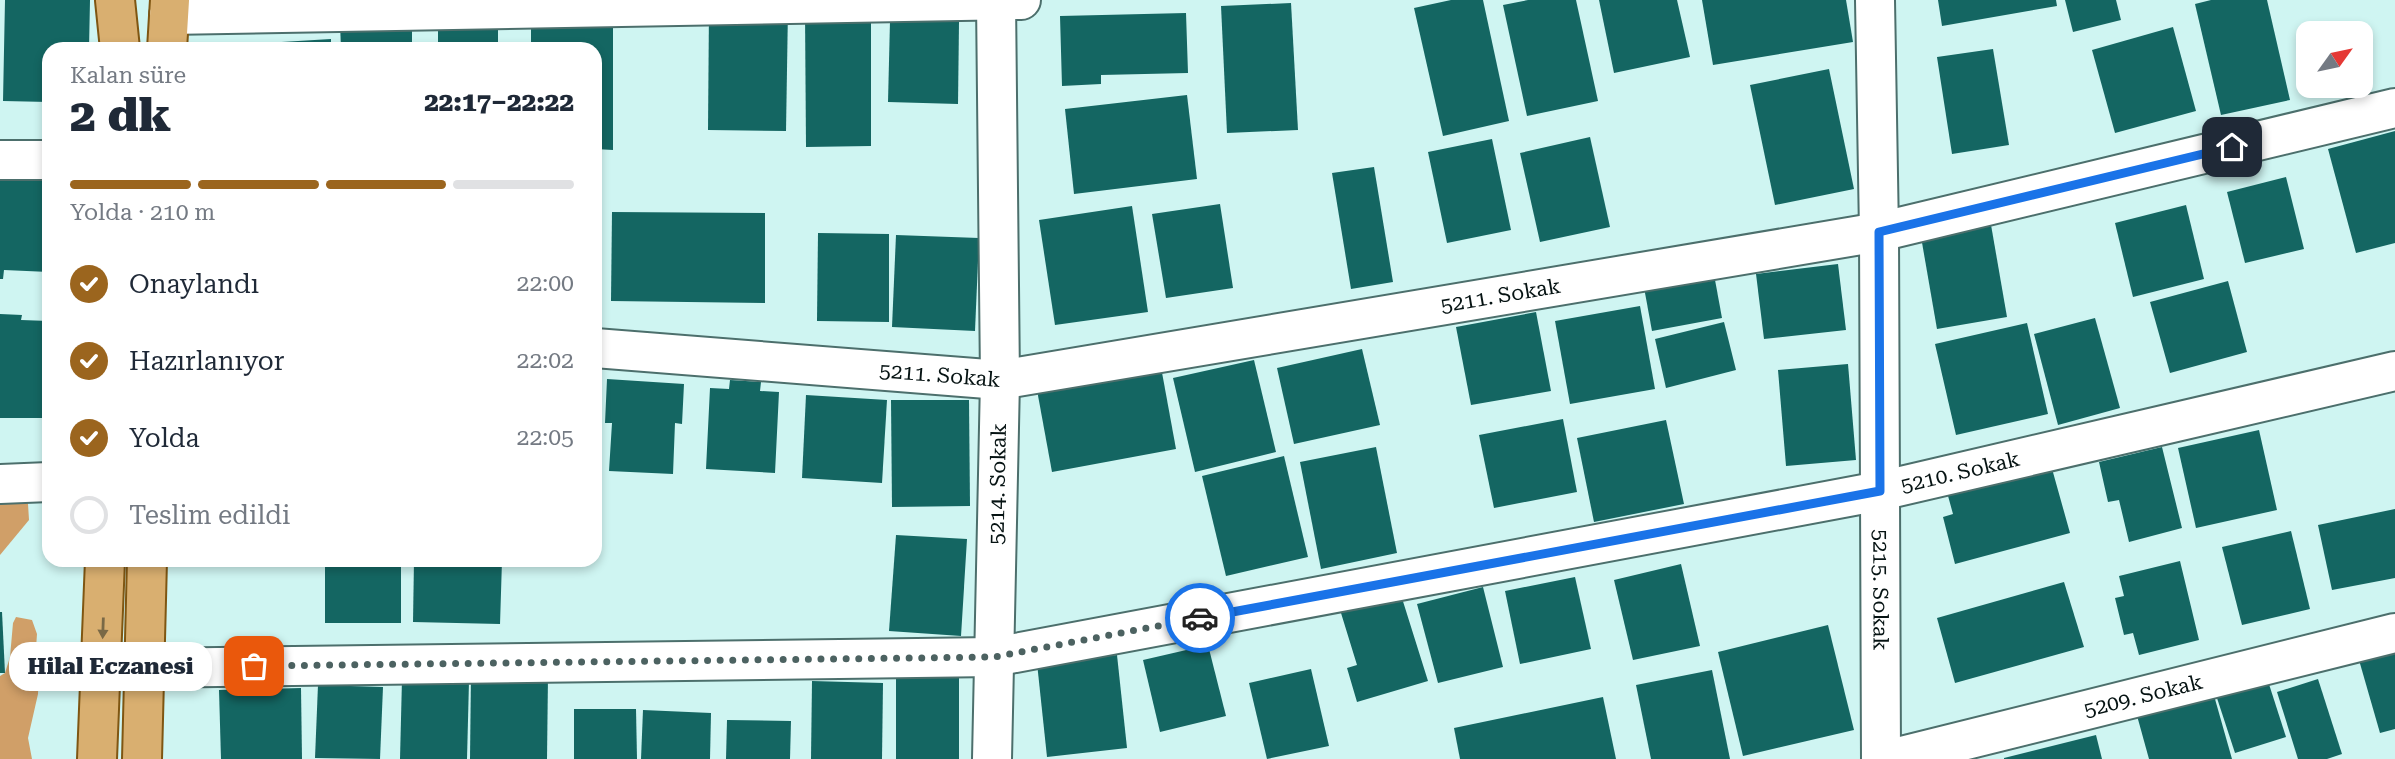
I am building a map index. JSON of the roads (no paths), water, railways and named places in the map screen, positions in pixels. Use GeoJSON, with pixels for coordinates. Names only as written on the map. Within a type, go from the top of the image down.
{"type":"FeatureCollection","features":[{"type":"Feature","properties":{"kind":"main road"},"geometry":{"type":"LineString","coordinates":[[116,0],[119,42]]}},
{"type":"Feature","properties":{"kind":"main road"},"geometry":{"type":"LineString","coordinates":[[131,42],[133,0]]}},
{"type":"Feature","properties":{"kind":"main road"},"geometry":{"type":"LineString","coordinates":[[97,759],[105,567]]}},
{"type":"Feature","properties":{"kind":"main road"},"geometry":{"type":"LineString","coordinates":[[142,759],[147,567]]}},
{"type":"Feature","properties":{"kind":"street"},"geometry":{"type":"LineString","coordinates":[[170,16],[1004,0]]}},
{"type":"Feature","properties":{"kind":"street","name":"5214. Sokak"},"geometry":{"type":"LineString","coordinates":[[992,759],[1004,0]]}},
{"type":"Feature","properties":{"kind":"street","name":"5215. Sokak"},"geometry":{"type":"LineString","coordinates":[[1875,0],[1879,232],[1881,759]]}},
{"type":"Feature","properties":{"kind":"street","name":"5211. Sokak"},"geometry":{"type":"LineString","coordinates":[[602,349],[1000,380],[1879,232],[2395,108]]}},
{"type":"Feature","properties":{"kind":"street"},"geometry":{"type":"LineString","coordinates":[[0,160],[42,160]]}},
{"type":"Feature","properties":{"kind":"street","name":"5210. Sokak"},"geometry":{"type":"LineString","coordinates":[[145,668],[994,657],[1880,491],[2395,371]]}},
{"type":"Feature","properties":{"kind":"street"},"geometry":{"type":"LineString","coordinates":[[0,484],[42,482]]}},
{"type":"Feature","properties":{"kind":"street","name":"5209. Sokak"},"geometry":{"type":"LineString","coordinates":[[1890,759],[2395,633]]}},
{"type":"Feature","properties":{"kind":"place","name":"Hilal Eczanesi"},"geometry":{"type":"Point","coordinates":[254,666]}}]}
